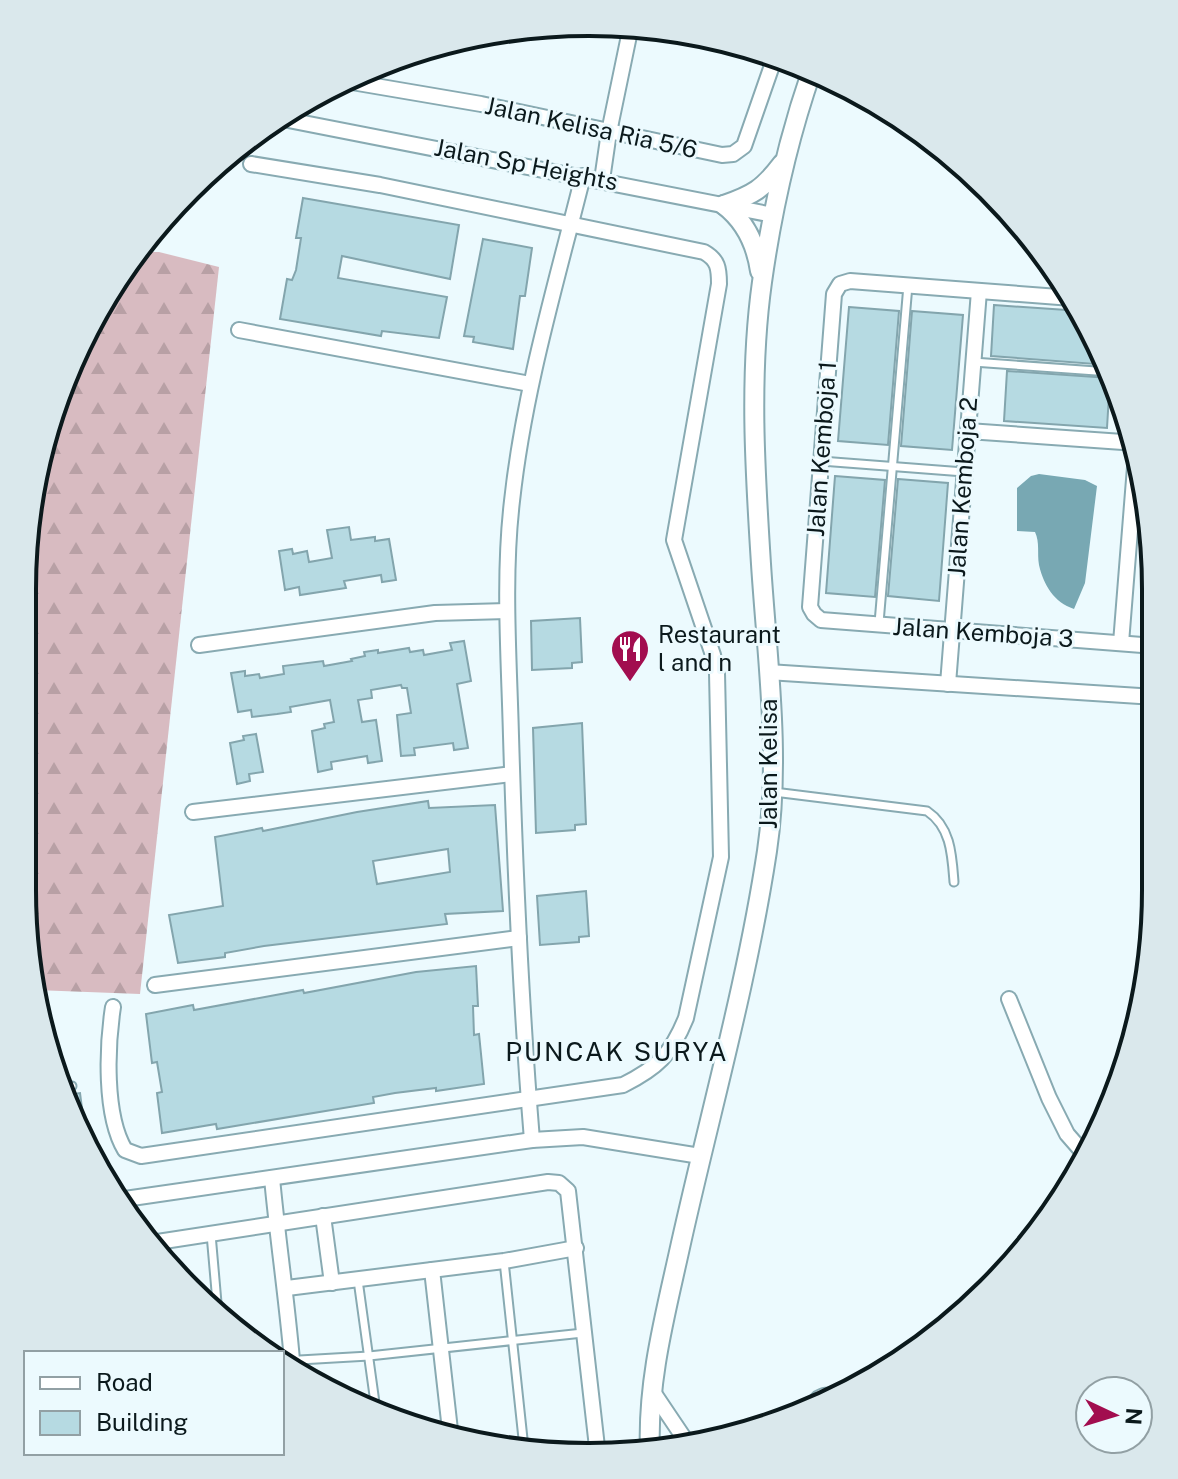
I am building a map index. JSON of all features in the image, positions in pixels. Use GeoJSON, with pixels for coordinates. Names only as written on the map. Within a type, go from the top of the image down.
{"type":"FeatureCollection","features":[{"type":"Feature","properties":{"kind":"main road","name":"Jalan Kelisa"},"geometry":{"type":"LineString","coordinates":[[650,1439],[651,1388],[700,1156],[750,942],[767,852],[772,792],[755,402],[762,285],[773,215],[809,81]]}},
{"type":"Feature","properties":{"kind":"main road"},"geometry":{"type":"LineString","coordinates":[[724,205],[756,193],[786,160]]}},
{"type":"Feature","properties":{"kind":"main road"},"geometry":{"type":"LineString","coordinates":[[724,205],[734,213],[751,237],[762,285]]}},
{"type":"Feature","properties":{"kind":"street"},"geometry":{"type":"LineString","coordinates":[[602,180],[629,37]]}},
{"type":"Feature","properties":{"kind":"street","name":"Jalan Kelisa Ria 5/6"},"geometry":{"type":"LineString","coordinates":[[364,84],[481,104],[722,155],[733,154],[744,146],[772,67]]}},
{"type":"Feature","properties":{"kind":"street","name":"Jalan Sp Heights"},"geometry":{"type":"LineString","coordinates":[[295,121],[773,215]]}},
{"type":"Feature","properties":{"kind":"street"},"geometry":{"type":"LineString","coordinates":[[113,1007],[108,1041],[118,1139],[125,1150],[141,1156],[623,1085],[649,1072],[667,1055],[686,1018],[721,857],[717,673],[674,540],[719,269],[714,258],[704,252],[380,185],[251,164]]}},
{"type":"Feature","properties":{"kind":"street"},"geometry":{"type":"LineString","coordinates":[[532,1140],[512,774],[507,611],[511,505],[530,384],[583,176]]}},
{"type":"Feature","properties":{"kind":"street","name":"Jalan Kemboja 1"},"geometry":{"type":"LineString","coordinates":[[814,614],[810,607],[834,294],[840,284],[850,281],[908,285]]}},
{"type":"Feature","properties":{"kind":"street"},"geometry":{"type":"LineString","coordinates":[[908,285],[1058,297]]}},
{"type":"Feature","properties":{"kind":"street","name":"Jalan Kemboja 2"},"geometry":{"type":"LineString","coordinates":[[948,684],[979,291]]}},
{"type":"Feature","properties":{"kind":"street"},"geometry":{"type":"LineString","coordinates":[[239,330],[530,384]]}},
{"type":"Feature","properties":{"kind":"street"},"geometry":{"type":"LineString","coordinates":[[968,431],[1122,442]]}},
{"type":"Feature","properties":{"kind":"street"},"geometry":{"type":"LineString","coordinates":[[1121,643],[1135,507]]}},
{"type":"Feature","properties":{"kind":"street"},"geometry":{"type":"LineString","coordinates":[[199,645],[435,613],[507,611]]}},
{"type":"Feature","properties":{"kind":"street","name":"Jalan Kemboja 3"},"geometry":{"type":"LineString","coordinates":[[814,614],[821,620],[879,626],[1142,645]]}},
{"type":"Feature","properties":{"kind":"street"},"geometry":{"type":"LineString","coordinates":[[768,672],[1142,696]]}},
{"type":"Feature","properties":{"kind":"street"},"geometry":{"type":"LineString","coordinates":[[193,812],[512,774]]}},
{"type":"Feature","properties":{"kind":"street"},"geometry":{"type":"LineString","coordinates":[[155,985],[519,938]]}},
{"type":"Feature","properties":{"kind":"street"},"geometry":{"type":"LineString","coordinates":[[1009,999],[1049,1098],[1067,1134],[1078,1147]]}},
{"type":"Feature","properties":{"kind":"street"},"geometry":{"type":"LineString","coordinates":[[130,1198],[532,1140],[583,1137],[700,1156]]}},
{"type":"Feature","properties":{"kind":"street"},"geometry":{"type":"LineString","coordinates":[[272,1178],[287,1288],[289,1354]]}},
{"type":"Feature","properties":{"kind":"street"},"geometry":{"type":"LineString","coordinates":[[162,1241],[548,1182],[559,1183],[568,1191],[596,1443]]}},
{"type":"Feature","properties":{"kind":"street"},"geometry":{"type":"LineString","coordinates":[[323,1216],[332,1283]]}},
{"type":"Feature","properties":{"kind":"street"},"geometry":{"type":"LineString","coordinates":[[287,1288],[504,1261],[576,1248]]}},
{"type":"Feature","properties":{"kind":"street"},"geometry":{"type":"LineString","coordinates":[[432,1270],[449,1425]]}},
{"type":"Feature","properties":{"kind":"street"},"geometry":{"type":"LineString","coordinates":[[651,1388],[682,1435]]}},
{"type":"Feature","properties":{"kind":"lane"},"geometry":{"type":"LineString","coordinates":[[879,626],[908,285]]}},
{"type":"Feature","properties":{"kind":"lane"},"geometry":{"type":"LineString","coordinates":[[973,362],[1097,371]]}},
{"type":"Feature","properties":{"kind":"lane"},"geometry":{"type":"LineString","coordinates":[[821,461],[964,472]]}},
{"type":"Feature","properties":{"kind":"lane"},"geometry":{"type":"LineString","coordinates":[[772,792],[927,811],[941,822],[946,832],[954,882]]}},
{"type":"Feature","properties":{"kind":"lane"},"geometry":{"type":"LineString","coordinates":[[211,1234],[217,1299]]}},
{"type":"Feature","properties":{"kind":"lane"},"geometry":{"type":"LineString","coordinates":[[504,1261],[523,1439]]}},
{"type":"Feature","properties":{"kind":"lane"},"geometry":{"type":"LineString","coordinates":[[358,1280],[375,1400]]}},
{"type":"Feature","properties":{"kind":"lane"},"geometry":{"type":"LineString","coordinates":[[302,1363],[583,1333]]}},
{"type":"Feature","properties":{"kind":"green space"},"geometry":{"type":"Polygon","coordinates":[[[150,252],[159,252],[219,267],[140,994],[46,990],[37,926],[36,890],[36,589],[41,517],[65,411],[110,312],[150,252]]]}},
{"type":"Feature","properties":{"kind":"water"},"geometry":{"type":"Polygon","coordinates":[[[1039,474],[1085,480],[1097,486],[1085,583],[1074,609],[1055,598],[1047,586],[1039,565],[1035,532],[1017,531],[1017,488],[1031,476],[1039,474]]]}},
{"type":"Feature","properties":{"kind":"building"},"geometry":{"type":"Polygon","coordinates":[[[303,198],[459,225],[450,279],[342,256],[338,278],[447,297],[439,338],[382,331],[381,336],[280,319],[287,279],[292,280],[296,270],[301,238],[296,238],[303,198]]]}},
{"type":"Feature","properties":{"kind":"building"},"geometry":{"type":"Polygon","coordinates":[[[483,239],[532,248],[525,296],[520,296],[513,349],[473,342],[474,337],[464,336],[483,239]]]}},
{"type":"Feature","properties":{"kind":"building"},"geometry":{"type":"Polygon","coordinates":[[[994,305],[1066,310],[1094,364],[991,356],[994,305]]]}},
{"type":"Feature","properties":{"kind":"building"},"geometry":{"type":"Polygon","coordinates":[[[849,307],[899,311],[888,445],[838,441],[849,307]]]}},
{"type":"Feature","properties":{"kind":"building"},"geometry":{"type":"Polygon","coordinates":[[[912,311],[963,315],[952,450],[901,446],[912,311]]]}},
{"type":"Feature","properties":{"kind":"building"},"geometry":{"type":"Polygon","coordinates":[[[1007,371],[1100,377],[1109,400],[1107,428],[1004,421],[1007,371]]]}},
{"type":"Feature","properties":{"kind":"building"},"geometry":{"type":"Polygon","coordinates":[[[835,476],[885,480],[875,597],[826,593],[835,476]]]}},
{"type":"Feature","properties":{"kind":"building"},"geometry":{"type":"Polygon","coordinates":[[[898,479],[948,483],[939,601],[888,596],[898,479]]]}},
{"type":"Feature","properties":{"kind":"building"},"geometry":{"type":"Polygon","coordinates":[[[349,527],[351,540],[389,539],[396,580],[382,582],[381,575],[344,581],[346,588],[300,595],[299,587],[285,590],[279,551],[292,549],[293,554],[307,551],[309,562],[332,558],[327,530],[349,527]]]}},
{"type":"Feature","properties":{"kind":"building"},"geometry":{"type":"Polygon","coordinates":[[[580,618],[582,662],[572,663],[572,668],[532,670],[531,621],[580,618]]]}},
{"type":"Feature","properties":{"kind":"building"},"geometry":{"type":"Polygon","coordinates":[[[464,641],[471,681],[457,684],[468,748],[454,750],[453,743],[414,748],[415,755],[401,756],[397,715],[411,713],[407,688],[401,685],[371,690],[372,698],[358,700],[362,722],[376,720],[382,761],[368,763],[367,756],[331,762],[332,769],[318,772],[312,731],[334,722],[330,700],[290,707],[291,712],[277,714],[252,717],[251,710],[238,712],[231,673],[245,671],[245,676],[259,674],[260,678],[284,674],[283,666],[323,661],[324,666],[352,661],[365,656],[364,652],[378,650],[378,653],[409,648],[410,652],[423,650],[424,655],[452,650],[450,643],[464,641]]]}},
{"type":"Feature","properties":{"kind":"building"},"geometry":{"type":"Polygon","coordinates":[[[582,723],[586,824],[575,825],[575,830],[536,833],[533,728],[582,723]]]}},
{"type":"Feature","properties":{"kind":"building"},"geometry":{"type":"Polygon","coordinates":[[[256,734],[263,772],[249,774],[250,781],[237,784],[230,743],[256,734]]]}},
{"type":"Feature","properties":{"kind":"building"},"geometry":{"type":"Polygon","coordinates":[[[428,801],[429,808],[495,805],[503,911],[445,914],[447,924],[264,946],[225,953],[225,957],[178,963],[169,915],[223,906],[215,837],[262,828],[263,831],[428,801]],[[448,849],[373,861],[377,884],[450,872],[448,849]]]}},
{"type":"Feature","properties":{"kind":"building"},"geometry":{"type":"Polygon","coordinates":[[[586,891],[589,936],[579,937],[579,942],[540,945],[537,896],[586,891]]]}},
{"type":"Feature","properties":{"kind":"building"},"geometry":{"type":"Polygon","coordinates":[[[476,966],[478,1006],[473,1006],[474,1035],[479,1034],[484,1084],[395,1093],[373,1097],[374,1103],[217,1129],[216,1124],[162,1133],[157,1093],[162,1092],[157,1062],[152,1063],[146,1014],[193,1005],[194,1010],[416,972],[476,966]]]}},
{"type":"Feature","properties":{"kind":"building"},"geometry":{"type":"Polygon","coordinates":[[[80,1093],[82,1112],[78,1102],[75,1094],[80,1093]]]}},
{"type":"Feature","properties":{"kind":"place","name":"Restaurant l and n"},"geometry":{"type":"Point","coordinates":[630,683]}},
{"type":"Feature","properties":{"kind":"district","name":"PUNCAK SURYA"},"geometry":{"type":"Point","coordinates":[617,1052]}}]}
